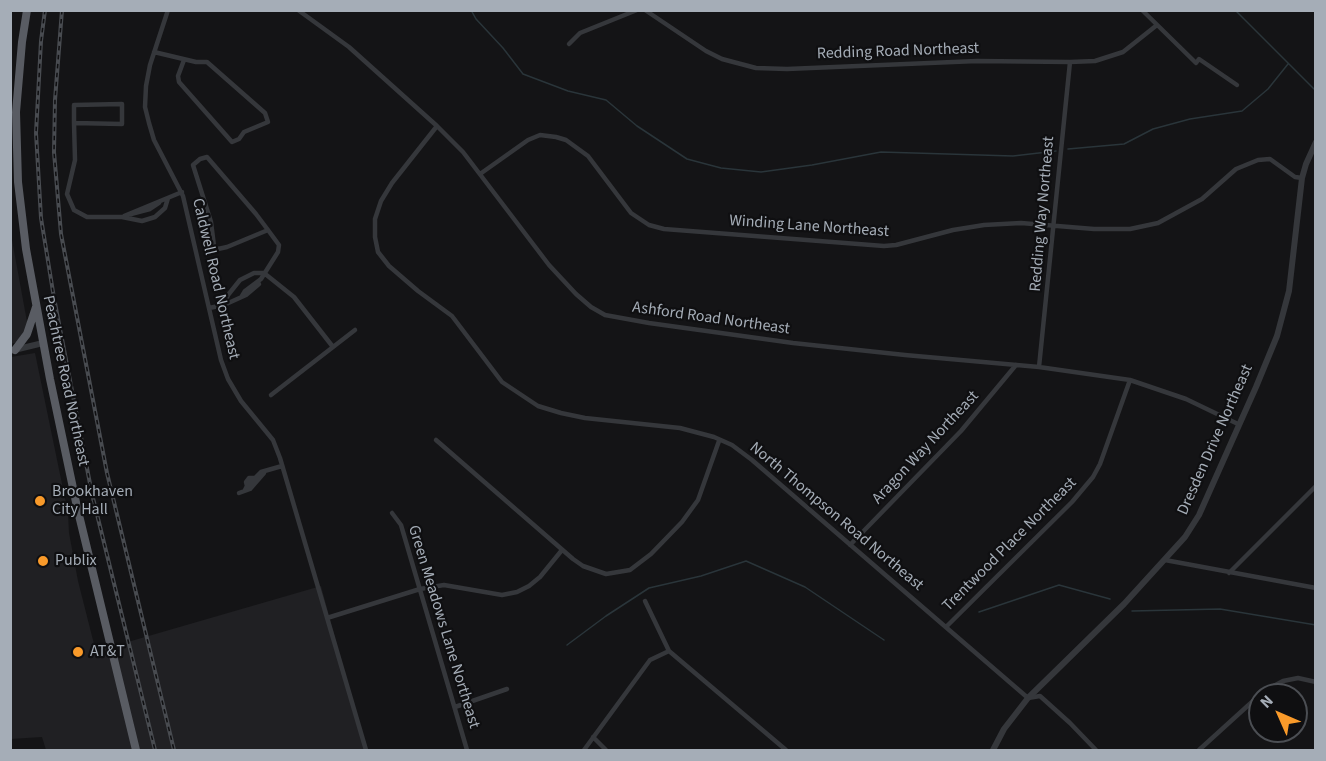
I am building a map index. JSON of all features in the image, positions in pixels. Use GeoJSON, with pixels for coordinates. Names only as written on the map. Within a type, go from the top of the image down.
{"type":"FeatureCollection","features":[{"type":"Feature","properties":{"kind":"highway","name":"Peachtree Road Northeast"},"geometry":{"type":"LineString","coordinates":[[27,10],[13,100],[20,208],[43,343],[87,549],[136,750]]}},
{"type":"Feature","properties":{"kind":"highway"},"geometry":{"type":"LineString","coordinates":[[13,350],[27,334],[36,305]]}},
{"type":"Feature","properties":{"kind":"street","name":"Caldwell Road Northeast"},"geometry":{"type":"LineString","coordinates":[[168,10],[146,86],[148,123],[154,140],[182,192],[220,360],[228,380],[241,401],[273,440],[366,750]]}},
{"type":"Feature","properties":{"kind":"street","name":"Ashford Road Northeast"},"geometry":{"type":"LineString","coordinates":[[298,10],[350,47],[437,126],[463,152],[549,265],[576,294],[605,315],[638,322],[793,343],[1039,367],[1130,380],[1186,399],[1238,424]]}},
{"type":"Feature","properties":{"kind":"street"},"geometry":{"type":"LineString","coordinates":[[569,44],[580,33],[637,10]]}},
{"type":"Feature","properties":{"kind":"street","name":"Redding Road Northeast"},"geometry":{"type":"LineString","coordinates":[[645,10],[706,51],[756,68],[787,69],[977,61],[1095,61],[1111,57],[1132,45],[1157,25]]}},
{"type":"Feature","properties":{"kind":"street"},"geometry":{"type":"LineString","coordinates":[[1142,10],[1196,63],[1199,59],[1237,86]]}},
{"type":"Feature","properties":{"kind":"street"},"geometry":{"type":"LineString","coordinates":[[154,52],[184,60],[207,62],[265,113],[268,122],[244,132],[239,139],[232,142],[179,82],[178,76],[184,60]]}},
{"type":"Feature","properties":{"kind":"street","name":"Redding Way Northeast"},"geometry":{"type":"LineString","coordinates":[[1039,367],[1070,62]]}},
{"type":"Feature","properties":{"kind":"street"},"geometry":{"type":"LineString","coordinates":[[74,123],[122,123],[122,105],[74,105],[74,123],[75,160],[67,194],[74,210],[87,217],[122,216],[182,192]]}},
{"type":"Feature","properties":{"kind":"street","name":"North Thompson Road Northeast"},"geometry":{"type":"LineString","coordinates":[[437,126],[392,183],[381,201],[375,219],[378,252],[389,266],[452,316],[502,382],[538,406],[585,418],[680,428],[714,437],[732,445],[1029,698],[1040,696],[1096,750]]}},
{"type":"Feature","properties":{"kind":"street","name":"Winding Lane Northeast"},"geometry":{"type":"LineString","coordinates":[[480,174],[513,150],[540,135],[566,140],[578,147],[588,156],[631,213],[649,225],[664,229],[884,246],[984,225],[1022,223],[1130,229],[1158,223],[1202,199],[1236,169],[1258,160],[1270,159],[1295,177],[1302,178]]}},
{"type":"Feature","properties":{"kind":"street","name":"Dresden Drive Northeast"},"geometry":{"type":"LineString","coordinates":[[993,750],[1004,729],[1029,698],[1165,560],[1185,537],[1199,515],[1238,424],[1257,387],[1276,336],[1289,291],[1302,178],[1305,164],[1316,142]]}},
{"type":"Feature","properties":{"kind":"street"},"geometry":{"type":"LineString","coordinates":[[209,308],[224,305],[251,291],[278,252],[279,245],[268,230],[207,157],[193,165],[211,222],[213,246],[218,249],[227,247],[268,230]]}},
{"type":"Feature","properties":{"kind":"street"},"geometry":{"type":"LineString","coordinates":[[122,216],[142,221],[155,217],[165,208],[166,199]]}},
{"type":"Feature","properties":{"kind":"street"},"geometry":{"type":"LineString","coordinates":[[224,305],[228,295],[240,280],[254,273],[263,276],[294,297],[333,347]]}},
{"type":"Feature","properties":{"kind":"street"},"geometry":{"type":"LineString","coordinates":[[271,395],[355,330]]}},
{"type":"Feature","properties":{"kind":"street"},"geometry":{"type":"LineString","coordinates":[[13,350],[43,343]]}},
{"type":"Feature","properties":{"kind":"street","name":"Aragon Way Northeast"},"geometry":{"type":"LineString","coordinates":[[850,545],[961,431],[1016,365]]}},
{"type":"Feature","properties":{"kind":"street","name":"Trentwood Place Northeast"},"geometry":{"type":"LineString","coordinates":[[946,627],[1072,502],[1093,477],[1100,464],[1130,380]]}},
{"type":"Feature","properties":{"kind":"street"},"geometry":{"type":"LineString","coordinates":[[436,440],[583,566],[597,572],[618,573],[630,570],[651,554],[682,522],[698,500],[719,441]]}},
{"type":"Feature","properties":{"kind":"street"},"geometry":{"type":"LineString","coordinates":[[239,493],[257,479],[261,472],[282,466]]}},
{"type":"Feature","properties":{"kind":"street"},"geometry":{"type":"LineString","coordinates":[[1229,573],[1316,486]]}},
{"type":"Feature","properties":{"kind":"street","name":"Green Meadows Lane Northeast"},"geometry":{"type":"LineString","coordinates":[[392,513],[401,525],[467,750]]}},
{"type":"Feature","properties":{"kind":"street"},"geometry":{"type":"LineString","coordinates":[[327,618],[420,589],[444,585],[502,596],[517,592],[530,586],[540,577],[562,550]]}},
{"type":"Feature","properties":{"kind":"street"},"geometry":{"type":"LineString","coordinates":[[1165,560],[1316,588]]}},
{"type":"Feature","properties":{"kind":"street"},"geometry":{"type":"LineString","coordinates":[[645,601],[669,651],[786,750]]}},
{"type":"Feature","properties":{"kind":"street"},"geometry":{"type":"LineString","coordinates":[[584,750],[650,660],[669,651]]}},
{"type":"Feature","properties":{"kind":"street"},"geometry":{"type":"LineString","coordinates":[[1199,750],[1264,691],[1298,678],[1316,682]]}},
{"type":"Feature","properties":{"kind":"street"},"geometry":{"type":"LineString","coordinates":[[456,707],[507,689]]}},
{"type":"Feature","properties":{"kind":"street"},"geometry":{"type":"LineString","coordinates":[[593,737],[606,750]]}},
{"type":"Feature","properties":{"kind":"shaded area"},"geometry":{"type":"Polygon","coordinates":[[[10,229],[30,338],[11,344],[10,344],[10,229]]]}},
{"type":"Feature","properties":{"kind":"shaded area"},"geometry":{"type":"Polygon","coordinates":[[[35,353],[68,513],[69,533],[78,581],[95,648],[114,646],[321,586],[365,750],[46,750],[42,737],[11,739],[11,357],[35,353]]]}},
{"type":"Feature","properties":{"kind":"waterway"},"geometry":{"type":"LineString","coordinates":[[471,10],[523,74],[568,91],[606,100],[637,126],[687,159],[721,168],[761,172],[881,152],[1013,156],[1056,151]]}},
{"type":"Feature","properties":{"kind":"waterway"},"geometry":{"type":"LineString","coordinates":[[1235,10],[1316,91]]}},
{"type":"Feature","properties":{"kind":"waterway"},"geometry":{"type":"LineString","coordinates":[[1068,149],[1124,144],[1153,129],[1190,119],[1242,111],[1268,89],[1288,64]]}},
{"type":"Feature","properties":{"kind":"waterway"},"geometry":{"type":"LineString","coordinates":[[567,645],[649,588],[701,576],[746,561],[805,587],[884,640]]}},
{"type":"Feature","properties":{"kind":"waterway"},"geometry":{"type":"LineString","coordinates":[[979,612],[1059,585],[1110,599]]}},
{"type":"Feature","properties":{"kind":"waterway"},"geometry":{"type":"LineString","coordinates":[[1132,611],[1220,609],[1316,625]]}},
{"type":"Feature","properties":{"kind":"railway"},"geometry":{"type":"LineString","coordinates":[[45,10],[36,133],[41,218],[92,494],[155,750]]}},
{"type":"Feature","properties":{"kind":"railway"},"geometry":{"type":"LineString","coordinates":[[62,10],[55,100],[54,152],[61,234],[107,473],[174,750]]}},
{"type":"Feature","properties":{"kind":"place","name":"Brookhaven City Hall"},"geometry":{"type":"Point","coordinates":[40,501]}},
{"type":"Feature","properties":{"kind":"place","name":"Publix"},"geometry":{"type":"Point","coordinates":[43,561]}},
{"type":"Feature","properties":{"kind":"place","name":"AT&T"},"geometry":{"type":"Point","coordinates":[78,652]}}]}
